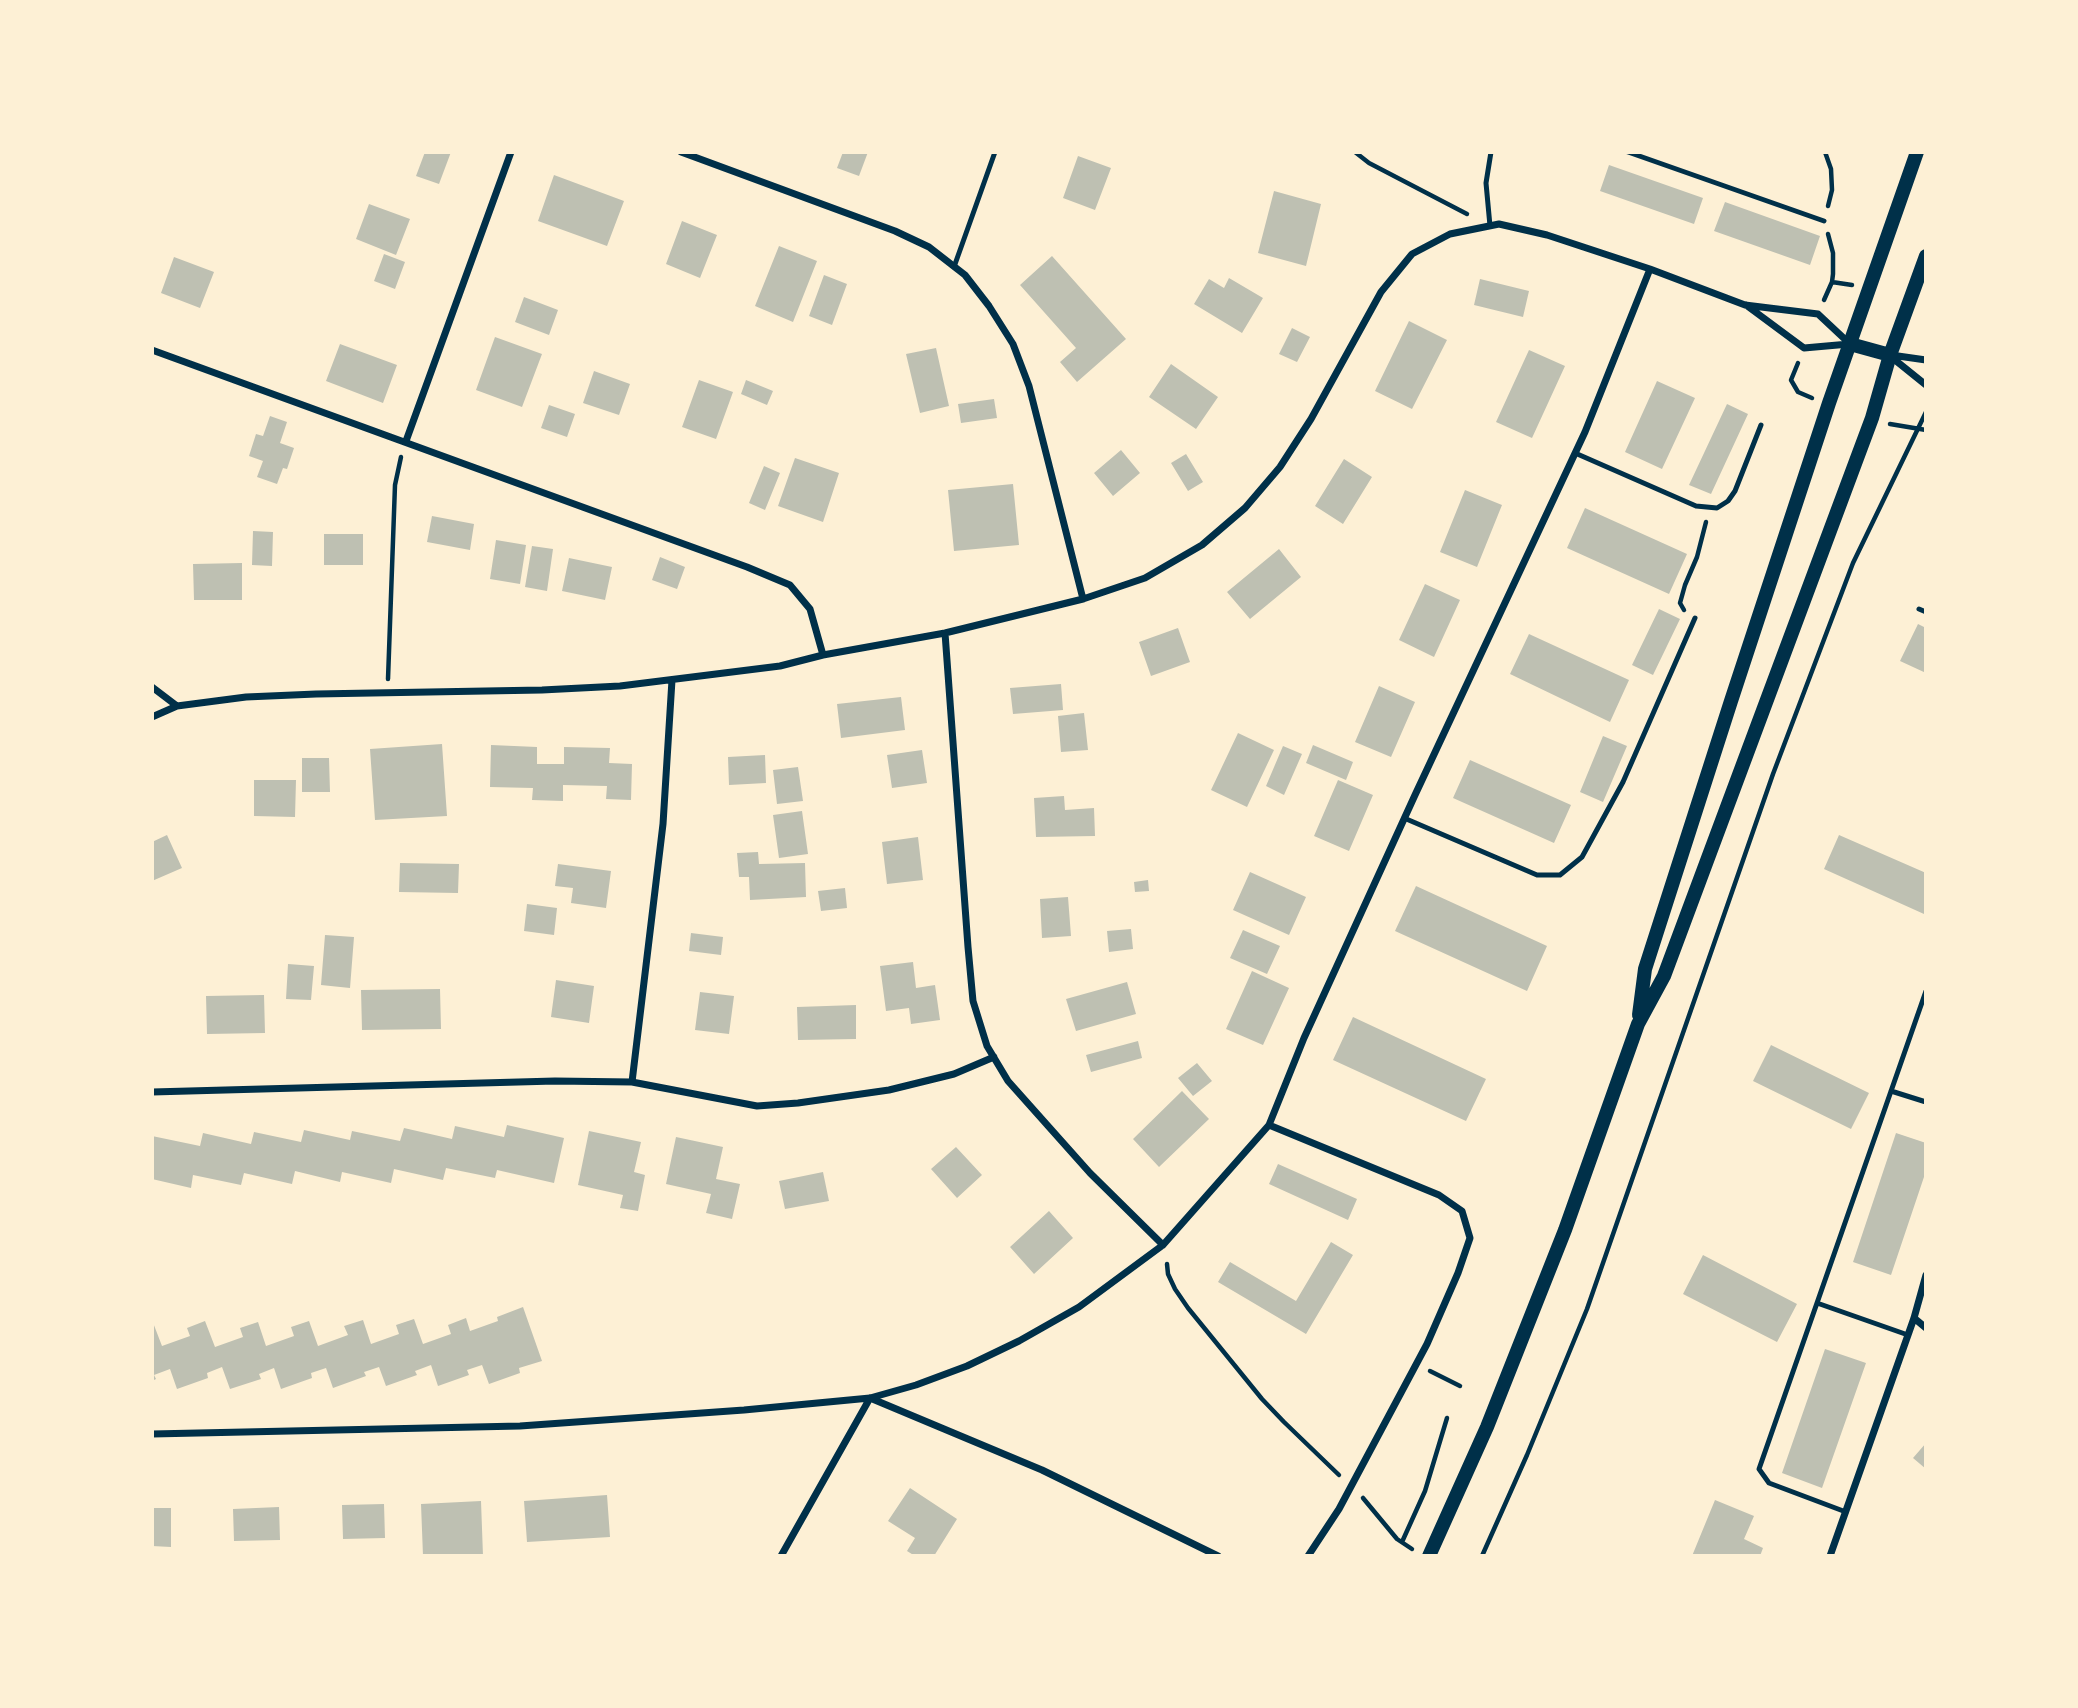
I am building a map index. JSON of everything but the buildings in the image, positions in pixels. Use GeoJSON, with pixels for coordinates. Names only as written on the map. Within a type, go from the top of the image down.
{"type":"FeatureCollection","features":[{"type":"Feature","properties":{"kind":"main road"},"geometry":{"type":"LineString","coordinates":[[1638,1024],[1649,957],[1795,504],[1917,152]]}},
{"type":"Feature","properties":{"kind":"main road"},"geometry":{"type":"LineString","coordinates":[[1429,1556],[1487,1427],[1565,1230],[1638,1024],[1664,976],[1872,418],[1890,355],[1926,256]]}},
{"type":"Feature","properties":{"kind":"main road"},"geometry":{"type":"LineString","coordinates":[[1850,344],[1890,355]]}},
{"type":"Feature","properties":{"kind":"street"},"geometry":{"type":"LineString","coordinates":[[406,441],[511,152]]}},
{"type":"Feature","properties":{"kind":"street"},"geometry":{"type":"LineString","coordinates":[[681,152],[895,231],[929,247],[965,275],[1013,344],[1029,386],[1083,599]]}},
{"type":"Feature","properties":{"kind":"street"},"geometry":{"type":"LineString","coordinates":[[152,718],[177,706],[246,697],[620,686],[780,666],[823,654],[945,633],[1083,599],[1145,578],[1202,545],[1245,508],[1280,467],[1311,419],[1381,292],[1412,254],[1450,234],[1499,224],[1547,235],[1650,269],[1745,305],[1818,314],[1850,344]]}},
{"type":"Feature","properties":{"kind":"street"},"geometry":{"type":"LineString","coordinates":[[152,1434],[520,1426],[870,1398],[967,1366],[1019,1340],[1079,1307],[1163,1245],[1269,1125],[1304,1038],[1404,818],[1575,453],[1650,269]]}},
{"type":"Feature","properties":{"kind":"street"},"geometry":{"type":"LineString","coordinates":[[1745,305],[1804,348],[1850,344]]}},
{"type":"Feature","properties":{"kind":"street"},"geometry":{"type":"LineString","coordinates":[[152,350],[406,441],[790,585],[810,609],[823,654]]}},
{"type":"Feature","properties":{"kind":"street"},"geometry":{"type":"LineString","coordinates":[[1890,355],[1926,360]]}},
{"type":"Feature","properties":{"kind":"street"},"geometry":{"type":"LineString","coordinates":[[1890,355],[1926,385]]}},
{"type":"Feature","properties":{"kind":"street"},"geometry":{"type":"LineString","coordinates":[[945,633],[972,988],[987,1046],[1008,1081],[1090,1173],[1163,1245]]}},
{"type":"Feature","properties":{"kind":"street"},"geometry":{"type":"LineString","coordinates":[[632,1082],[663,824],[672,680]]}},
{"type":"Feature","properties":{"kind":"street"},"geometry":{"type":"LineString","coordinates":[[152,687],[177,706]]}},
{"type":"Feature","properties":{"kind":"street"},"geometry":{"type":"LineString","coordinates":[[152,1093],[555,1081],[632,1082],[757,1106],[798,1103],[902,1087],[954,1074],[994,1057]]}},
{"type":"Feature","properties":{"kind":"street"},"geometry":{"type":"LineString","coordinates":[[1269,1125],[1439,1195],[1462,1211],[1470,1238],[1453,1284],[1416,1364],[1352,1486],[1308,1556]]}},
{"type":"Feature","properties":{"kind":"street"},"geometry":{"type":"LineString","coordinates":[[1830,1556],[1914,1318],[1926,1275]]}},
{"type":"Feature","properties":{"kind":"street"},"geometry":{"type":"LineString","coordinates":[[1914,1318],[1926,1328]]}},
{"type":"Feature","properties":{"kind":"street"},"geometry":{"type":"LineString","coordinates":[[781,1556],[870,1398]]}},
{"type":"Feature","properties":{"kind":"street"},"geometry":{"type":"LineString","coordinates":[[870,1398],[1042,1470],[1218,1556]]}},
{"type":"Feature","properties":{"kind":"lane"},"geometry":{"type":"LineString","coordinates":[[954,267],[995,152]]}},
{"type":"Feature","properties":{"kind":"lane"},"geometry":{"type":"LineString","coordinates":[[1487,226],[1486,183],[1491,152]]}},
{"type":"Feature","properties":{"kind":"lane"},"geometry":{"type":"LineString","coordinates":[[1628,152],[1824,221]]}},
{"type":"Feature","properties":{"kind":"lane"},"geometry":{"type":"LineString","coordinates":[[1575,453],[1696,506],[1717,508],[1728,501],[1735,491],[1761,425]]}},
{"type":"Feature","properties":{"kind":"lane"},"geometry":{"type":"LineString","coordinates":[[1919,609],[1926,612]]}},
{"type":"Feature","properties":{"kind":"lane"},"geometry":{"type":"LineString","coordinates":[[1404,818],[1537,875],[1560,875],[1582,857],[1623,782],[1695,618]]}},
{"type":"Feature","properties":{"kind":"lane"},"geometry":{"type":"LineString","coordinates":[[1846,1512],[1769,1483],[1759,1469],[1926,991]]}},
{"type":"Feature","properties":{"kind":"lane"},"geometry":{"type":"LineString","coordinates":[[1891,1091],[1926,1102]]}},
{"type":"Feature","properties":{"kind":"lane"},"geometry":{"type":"LineString","coordinates":[[1817,1303],[1908,1335]]}},
{"type":"Feature","properties":{"kind":"path"},"geometry":{"type":"LineString","coordinates":[[1355,152],[1369,163],[1464,211],[1487,226]]}},
{"type":"Feature","properties":{"kind":"path"},"geometry":{"type":"LineString","coordinates":[[1833,274],[1832,282],[1850,284]]}},
{"type":"Feature","properties":{"kind":"path"},"geometry":{"type":"LineString","coordinates":[[1791,380],[1798,392],[1808,397]]}},
{"type":"Feature","properties":{"kind":"path"},"geometry":{"type":"LineString","coordinates":[[1482,1556],[1587,1309],[1773,775],[1853,563],[1926,412]]}},
{"type":"Feature","properties":{"kind":"path"},"geometry":{"type":"LineString","coordinates":[[1892,425],[1926,430]]}},
{"type":"Feature","properties":{"kind":"path"},"geometry":{"type":"LineString","coordinates":[[388,693],[395,485],[406,441]]}},
{"type":"Feature","properties":{"kind":"path"},"geometry":{"type":"LineString","coordinates":[[1695,618],[1689,615],[1680,603],[1697,557],[1709,508]]}},
{"type":"Feature","properties":{"kind":"path"},"geometry":{"type":"LineString","coordinates":[[1163,1245],[1168,1274],[1175,1289],[1269,1407],[1352,1486],[1406,1546],[1429,1556]]}},
{"type":"Feature","properties":{"kind":"path"},"geometry":{"type":"LineString","coordinates":[[1416,1364],[1460,1387]]}},
{"type":"Feature","properties":{"kind":"path"},"geometry":{"type":"LineString","coordinates":[[1402,1542],[1425,1491],[1447,1418]]}}]}
